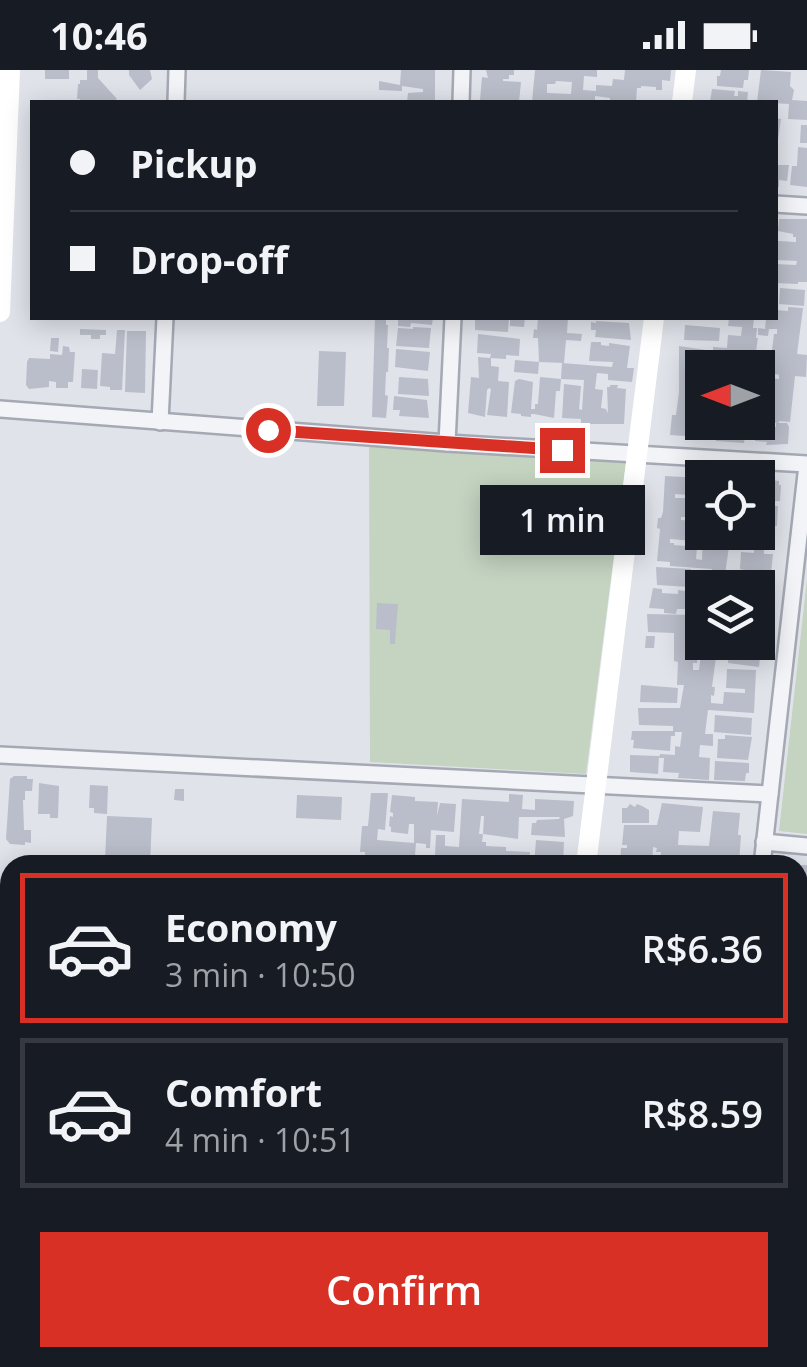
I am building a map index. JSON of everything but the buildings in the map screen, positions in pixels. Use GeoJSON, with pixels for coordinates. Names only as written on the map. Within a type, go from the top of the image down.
{"type":"FeatureCollection","features":[{"type":"Feature","properties":{"kind":"street"},"geometry":{"type":"LineString","coordinates":[[0,312],[3,153],[10,70]]}},
{"type":"Feature","properties":{"kind":"street"},"geometry":{"type":"LineString","coordinates":[[176,100],[178,70]]}},
{"type":"Feature","properties":{"kind":"street"},"geometry":{"type":"LineString","coordinates":[[461,100],[462,70]]}},
{"type":"Feature","properties":{"kind":"street"},"geometry":{"type":"LineString","coordinates":[[682,100],[686,70]]}},
{"type":"Feature","properties":{"kind":"street"},"geometry":{"type":"LineString","coordinates":[[778,204],[807,206]]}},
{"type":"Feature","properties":{"kind":"street"},"geometry":{"type":"LineString","coordinates":[[160,422],[165,320]]}},
{"type":"Feature","properties":{"kind":"street"},"geometry":{"type":"LineString","coordinates":[[447,444],[453,320]]}},
{"type":"Feature","properties":{"kind":"street"},"geometry":{"type":"LineString","coordinates":[[587,855],[654,320]]}},
{"type":"Feature","properties":{"kind":"street"},"geometry":{"type":"LineString","coordinates":[[0,409],[447,444],[807,464],[763,855]]}},
{"type":"Feature","properties":{"kind":"street"},"geometry":{"type":"LineString","coordinates":[[0,755],[770,794]]}},
{"type":"Feature","properties":{"kind":"street"},"geometry":{"type":"LineString","coordinates":[[764,842],[807,846]]}},
{"type":"Feature","properties":{"kind":"green space"},"geometry":{"type":"Polygon","coordinates":[[[369,444],[626,461],[586,774],[370,762],[369,444]]]}},
{"type":"Feature","properties":{"kind":"green space"},"geometry":{"type":"Polygon","coordinates":[[[807,579],[807,834],[779,831],[807,579]]]}},
{"type":"Feature","properties":{"kind":"route"},"geometry":{"type":"LineString","coordinates":[[268,430],[562,450]]}}]}
